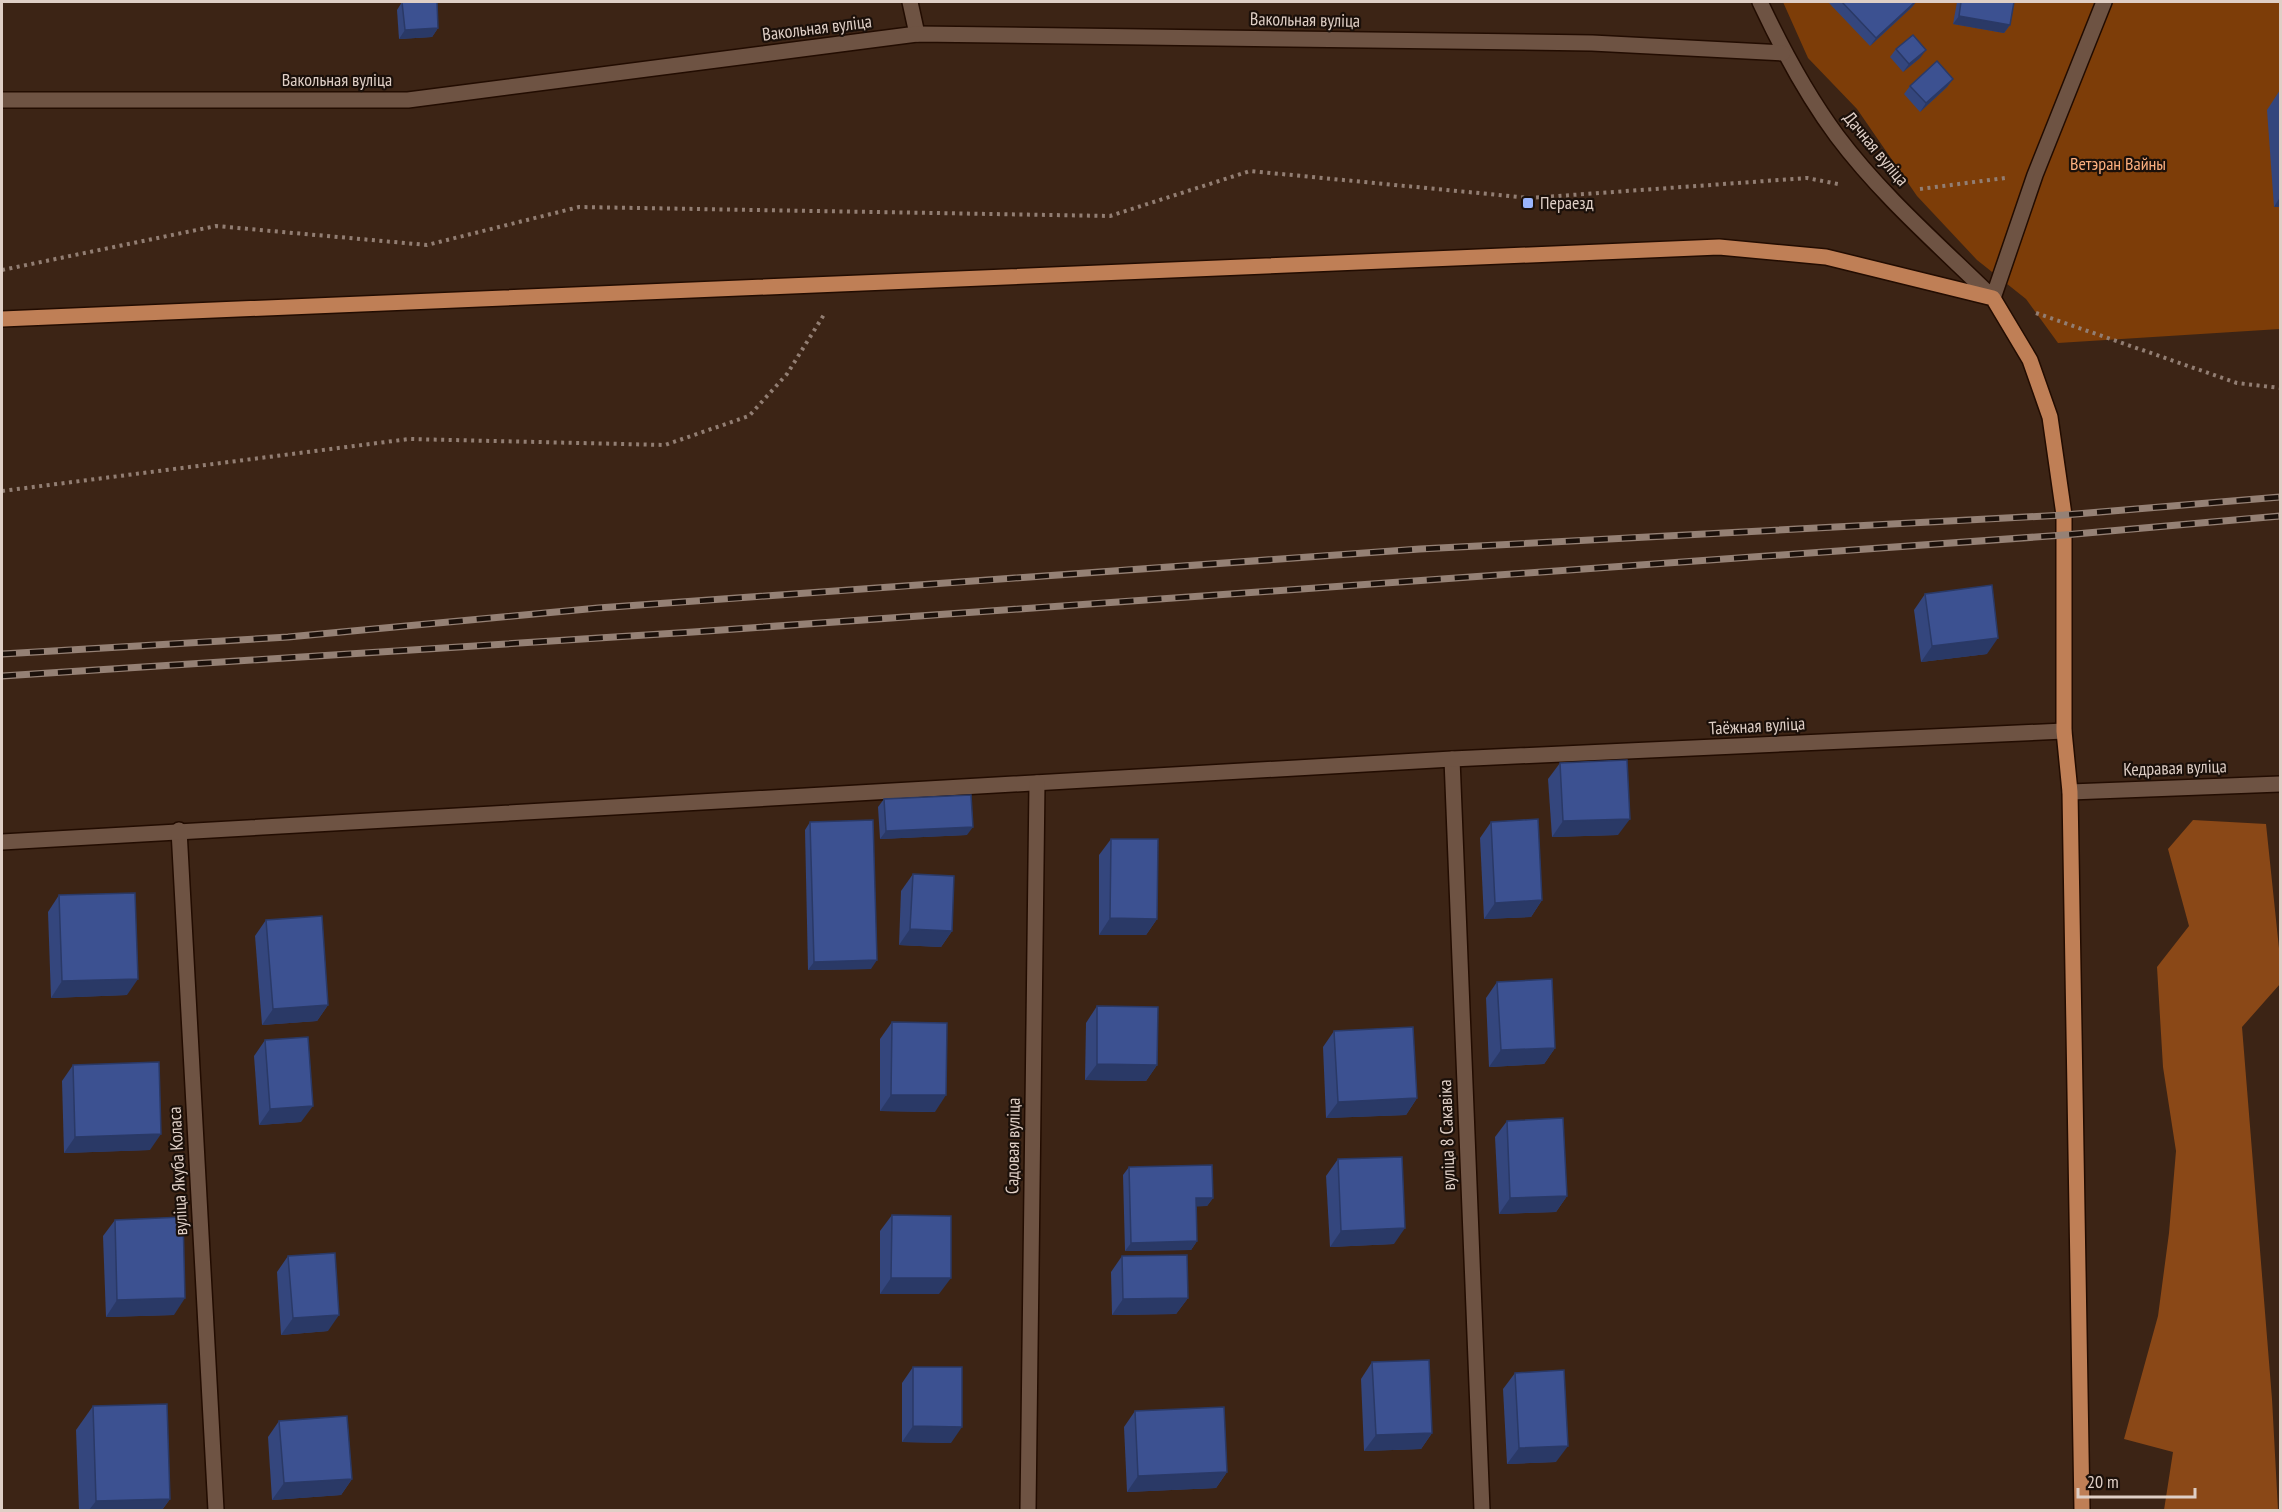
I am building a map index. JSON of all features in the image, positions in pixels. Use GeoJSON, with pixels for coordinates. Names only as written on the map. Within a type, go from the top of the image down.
{"type":"FeatureCollection","features":[{"type":"Feature","properties":{"kind":"main road"},"geometry":{"type":"LineString","coordinates":[[2,319],[1719,247],[1826,257],[1994,298],[2030,360],[2050,417],[2064,515],[2064,731],[2070,792],[2082,1510]]}},
{"type":"Feature","properties":{"kind":"street"},"geometry":{"type":"LineString","coordinates":[[909,2],[917,34]]}},
{"type":"Feature","properties":{"kind":"street","name":"Дачная вуліца"},"geometry":{"type":"LineString","coordinates":[[1760,2],[1783,53],[1838,137],[1886,193],[1994,298]]}},
{"type":"Feature","properties":{"kind":"street"},"geometry":{"type":"LineString","coordinates":[[1994,298],[2035,175],[2104,2]]}},
{"type":"Feature","properties":{"kind":"street","name":"Вакольная вуліца"},"geometry":{"type":"LineString","coordinates":[[2,100],[408,100],[917,34],[1592,43],[1783,53]]}},
{"type":"Feature","properties":{"kind":"street","name":"Таёжная вуліца"},"geometry":{"type":"LineString","coordinates":[[2,842],[179,830],[1452,759],[2064,731]]}},
{"type":"Feature","properties":{"kind":"street","name":"вуліца 8 Сакавіка"},"geometry":{"type":"LineString","coordinates":[[1452,759],[1482,1510]]}},
{"type":"Feature","properties":{"kind":"street","name":"Садовая вуліца"},"geometry":{"type":"LineString","coordinates":[[1028,1510],[1037,783]]}},
{"type":"Feature","properties":{"kind":"street","name":"Кедравая вуліца"},"geometry":{"type":"LineString","coordinates":[[2070,792],[2280,784]]}},
{"type":"Feature","properties":{"kind":"street","name":"вуліца Якуба Коласа"},"geometry":{"type":"LineString","coordinates":[[179,830],[216,1510]]}},
{"type":"Feature","properties":{"kind":"path"},"geometry":{"type":"LineString","coordinates":[[2,270],[216,226],[427,245],[579,207],[1110,216],[1250,171],[1530,198],[1808,178],[1886,193],[2035,175]]}},
{"type":"Feature","properties":{"kind":"path"},"geometry":{"type":"LineString","coordinates":[[2,491],[409,439],[665,445],[749,416],[788,374],[843,283]]}},
{"type":"Feature","properties":{"kind":"path"},"geometry":{"type":"LineString","coordinates":[[1994,298],[2237,383],[2280,388]]}},
{"type":"Feature","properties":{"kind":"green space","name":"Ветэран Вайны"},"geometry":{"type":"Polygon","coordinates":[[[1783,2],[2280,2],[2280,329],[2058,343],[2026,299],[1977,260],[1917,196],[1857,109],[1808,58],[1783,2]]]}},
{"type":"Feature","properties":{"kind":"shaded area"},"geometry":{"type":"Polygon","coordinates":[[[2193,820],[2266,824],[2280,958],[2280,984],[2242,1027],[2272,1399],[2278,1510],[2164,1510],[2173,1452],[2124,1439],[2158,1316],[2169,1233],[2176,1151],[2163,1067],[2157,967],[2189,926],[2168,849],[2193,820]]]}},
{"type":"Feature","properties":{"kind":"building"},"geometry":{"type":"Polygon","coordinates":[[[402,2],[437,2],[438,28],[405,30],[402,2]]]}},
{"type":"Feature","properties":{"kind":"building"},"geometry":{"type":"Polygon","coordinates":[[[1842,2],[1915,2],[1876,38],[1842,2]]]}},
{"type":"Feature","properties":{"kind":"building"},"geometry":{"type":"Polygon","coordinates":[[[1961,2],[2014,2],[2010,25],[1959,16],[1961,2]]]}},
{"type":"Feature","properties":{"kind":"building"},"geometry":{"type":"Polygon","coordinates":[[[1913,35],[1926,50],[1909,64],[1896,49],[1913,35]]]}},
{"type":"Feature","properties":{"kind":"building"},"geometry":{"type":"Polygon","coordinates":[[[1937,61],[1953,79],[1926,103],[1910,86],[1937,61]]]}},
{"type":"Feature","properties":{"kind":"building"},"geometry":{"type":"Polygon","coordinates":[[[1992,585],[1998,638],[1932,646],[1925,594],[1992,585]]]}},
{"type":"Feature","properties":{"kind":"building"},"geometry":{"type":"Polygon","coordinates":[[[1627,760],[1630,819],[1563,821],[1560,763],[1627,760]]]}},
{"type":"Feature","properties":{"kind":"building"},"geometry":{"type":"Polygon","coordinates":[[[971,795],[973,827],[886,831],[884,799],[971,795]]]}},
{"type":"Feature","properties":{"kind":"building"},"geometry":{"type":"Polygon","coordinates":[[[1538,819],[1542,900],[1495,903],[1491,822],[1538,819]]]}},
{"type":"Feature","properties":{"kind":"building"},"geometry":{"type":"Polygon","coordinates":[[[873,820],[877,960],[814,962],[810,822],[873,820]]]}},
{"type":"Feature","properties":{"kind":"building"},"geometry":{"type":"Polygon","coordinates":[[[1111,839],[1158,839],[1157,919],[1110,918],[1111,839]]]}},
{"type":"Feature","properties":{"kind":"building"},"geometry":{"type":"Polygon","coordinates":[[[913,874],[954,876],[952,931],[910,929],[913,874]]]}},
{"type":"Feature","properties":{"kind":"building"},"geometry":{"type":"Polygon","coordinates":[[[135,893],[138,979],[62,981],[59,895],[135,893]]]}},
{"type":"Feature","properties":{"kind":"building"},"geometry":{"type":"Polygon","coordinates":[[[322,916],[328,1005],[273,1009],[266,920],[322,916]]]}},
{"type":"Feature","properties":{"kind":"building"},"geometry":{"type":"Polygon","coordinates":[[[1552,979],[1555,1048],[1501,1050],[1497,982],[1552,979]]]}},
{"type":"Feature","properties":{"kind":"building"},"geometry":{"type":"Polygon","coordinates":[[[1097,1006],[1158,1007],[1157,1065],[1097,1064],[1097,1006]]]}},
{"type":"Feature","properties":{"kind":"building"},"geometry":{"type":"Polygon","coordinates":[[[892,1022],[947,1023],[946,1095],[891,1095],[892,1022]]]}},
{"type":"Feature","properties":{"kind":"building"},"geometry":{"type":"Polygon","coordinates":[[[1413,1027],[1417,1098],[1338,1102],[1334,1031],[1413,1027]]]}},
{"type":"Feature","properties":{"kind":"building"},"geometry":{"type":"Polygon","coordinates":[[[308,1037],[313,1106],[270,1109],[265,1040],[308,1037]]]}},
{"type":"Feature","properties":{"kind":"building"},"geometry":{"type":"Polygon","coordinates":[[[159,1062],[161,1134],[75,1137],[73,1065],[159,1062]]]}},
{"type":"Feature","properties":{"kind":"building"},"geometry":{"type":"Polygon","coordinates":[[[1563,1118],[1567,1196],[1510,1198],[1507,1121],[1563,1118]]]}},
{"type":"Feature","properties":{"kind":"building"},"geometry":{"type":"Polygon","coordinates":[[[1402,1157],[1405,1228],[1341,1231],[1338,1159],[1402,1157]]]}},
{"type":"Feature","properties":{"kind":"building"},"geometry":{"type":"Polygon","coordinates":[[[1212,1165],[1213,1198],[1196,1198],[1197,1241],[1131,1243],[1129,1167],[1212,1165]]]}},
{"type":"Feature","properties":{"kind":"building"},"geometry":{"type":"Polygon","coordinates":[[[892,1215],[951,1216],[951,1278],[891,1278],[892,1215]]]}},
{"type":"Feature","properties":{"kind":"building"},"geometry":{"type":"Polygon","coordinates":[[[183,1217],[185,1298],[117,1300],[115,1220],[183,1217]]]}},
{"type":"Feature","properties":{"kind":"building"},"geometry":{"type":"Polygon","coordinates":[[[335,1253],[339,1315],[293,1318],[288,1256],[335,1253]]]}},
{"type":"Feature","properties":{"kind":"building"},"geometry":{"type":"Polygon","coordinates":[[[1187,1255],[1188,1298],[1123,1299],[1122,1256],[1187,1255]]]}},
{"type":"Feature","properties":{"kind":"building"},"geometry":{"type":"Polygon","coordinates":[[[1429,1360],[1432,1433],[1376,1435],[1372,1362],[1429,1360]]]}},
{"type":"Feature","properties":{"kind":"building"},"geometry":{"type":"Polygon","coordinates":[[[913,1367],[962,1367],[962,1427],[913,1426],[913,1367]]]}},
{"type":"Feature","properties":{"kind":"building"},"geometry":{"type":"Polygon","coordinates":[[[1564,1370],[1568,1446],[1519,1448],[1515,1373],[1564,1370]]]}},
{"type":"Feature","properties":{"kind":"building"},"geometry":{"type":"Polygon","coordinates":[[[167,1404],[170,1499],[96,1501],[93,1406],[167,1404]]]}},
{"type":"Feature","properties":{"kind":"building"},"geometry":{"type":"Polygon","coordinates":[[[1224,1407],[1227,1472],[1138,1476],[1135,1411],[1224,1407]]]}},
{"type":"Feature","properties":{"kind":"building"},"geometry":{"type":"Polygon","coordinates":[[[347,1416],[352,1479],[284,1483],[279,1421],[347,1416]]]}},
{"type":"Feature","properties":{"kind":"railway"},"geometry":{"type":"LineString","coordinates":[[2,654],[288,637],[598,608],[1420,549],[2064,515],[2280,497]]}},
{"type":"Feature","properties":{"kind":"railway"},"geometry":{"type":"LineString","coordinates":[[2,676],[693,632],[2064,535],[2280,516]]}},
{"type":"Feature","properties":{"kind":"place","name":"Пераезд"},"geometry":{"type":"Point","coordinates":[1528,203]}}]}
